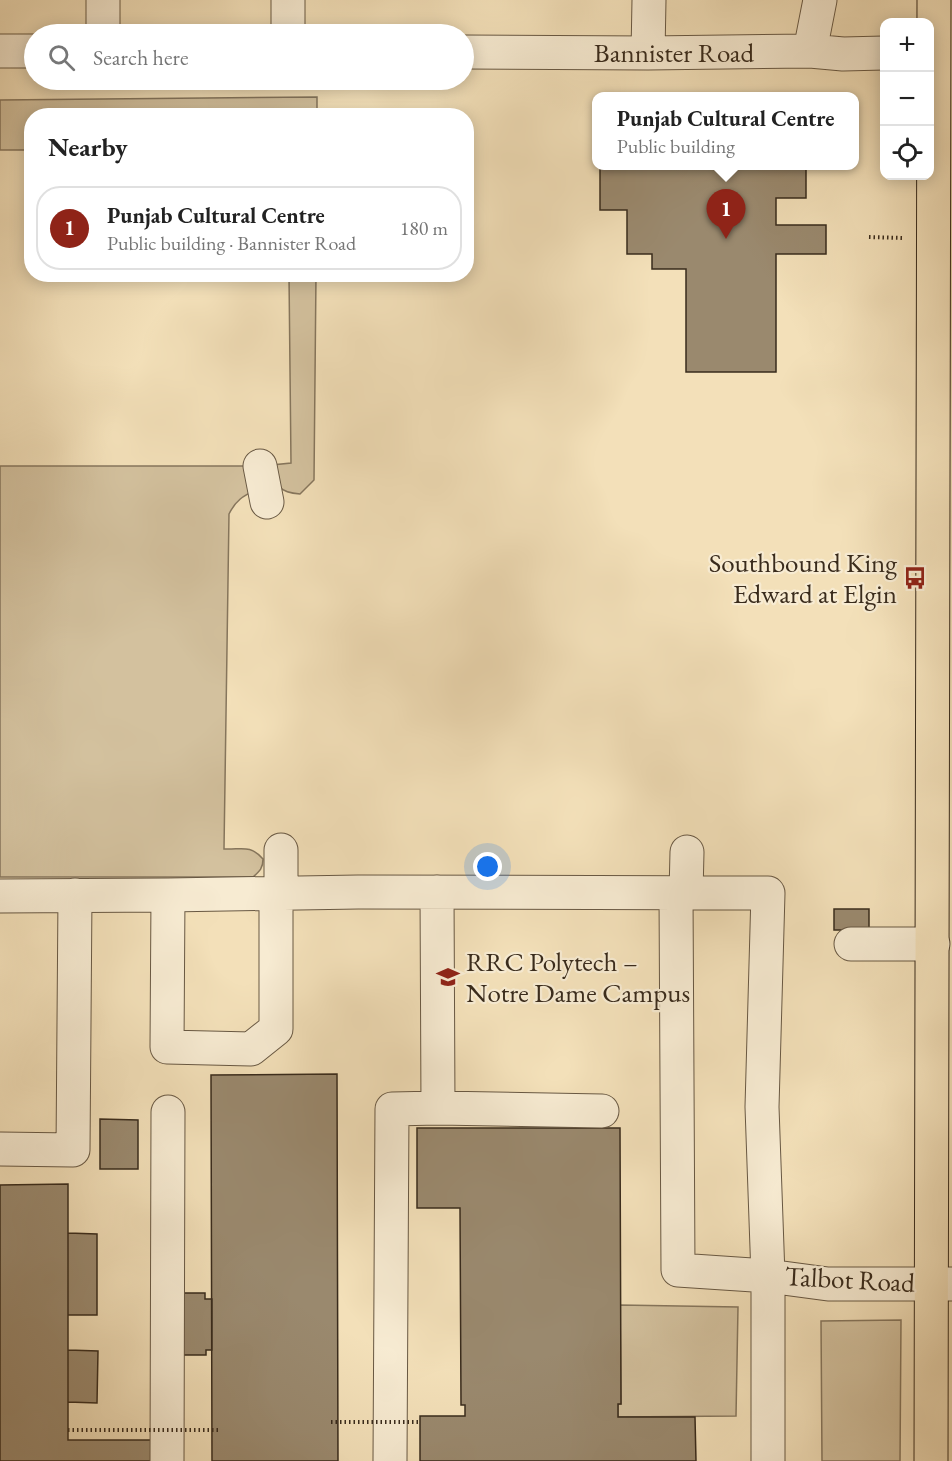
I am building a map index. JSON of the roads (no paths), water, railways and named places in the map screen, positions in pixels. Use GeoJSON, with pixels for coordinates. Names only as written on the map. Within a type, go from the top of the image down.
{"type":"FeatureCollection","features":[{"type":"Feature","properties":{"kind":"main road"},"geometry":{"type":"LineString","coordinates":[[931,1461],[942,1283],[933,944],[942,905],[939,52],[934,0]]}},
{"type":"Feature","properties":{"kind":"street"},"geometry":{"type":"LineString","coordinates":[[103,0],[103,24]]}},
{"type":"Feature","properties":{"kind":"street"},"geometry":{"type":"LineString","coordinates":[[288,0],[288,24]]}},
{"type":"Feature","properties":{"kind":"street"},"geometry":{"type":"LineString","coordinates":[[648,53],[649,0]]}},
{"type":"Feature","properties":{"kind":"street"},"geometry":{"type":"LineString","coordinates":[[810,51],[820,0]]}},
{"type":"Feature","properties":{"kind":"street"},"geometry":{"type":"LineString","coordinates":[[0,51],[24,51]]}},
{"type":"Feature","properties":{"kind":"street","name":"Bannister Road"},"geometry":{"type":"LineString","coordinates":[[474,52],[810,51],[843,54],[880,53]]}},
{"type":"Feature","properties":{"kind":"street"},"geometry":{"type":"LineString","coordinates":[[260,466],[267,502]]}},
{"type":"Feature","properties":{"kind":"street"},"geometry":{"type":"LineString","coordinates":[[168,895],[167,1047],[251,1049],[276,1029],[281,850]]}},
{"type":"Feature","properties":{"kind":"street"},"geometry":{"type":"LineString","coordinates":[[681,893],[687,852]]}},
{"type":"Feature","properties":{"kind":"street"},"geometry":{"type":"LineString","coordinates":[[437,892],[438,1108]]}},
{"type":"Feature","properties":{"kind":"street"},"geometry":{"type":"LineString","coordinates":[[0,896],[437,892],[768,893],[762,1107],[768,1276],[768,1461]]}},
{"type":"Feature","properties":{"kind":"street","name":"Talbot Road"},"geometry":{"type":"LineString","coordinates":[[681,893],[678,1270],[768,1276],[828,1284],[942,1283]]}},
{"type":"Feature","properties":{"kind":"street"},"geometry":{"type":"LineString","coordinates":[[0,1149],[73,1150],[75,896]]}},
{"type":"Feature","properties":{"kind":"street"},"geometry":{"type":"LineString","coordinates":[[851,944],[933,944]]}},
{"type":"Feature","properties":{"kind":"street"},"geometry":{"type":"LineString","coordinates":[[390,1461],[392,1109],[602,1111]]}},
{"type":"Feature","properties":{"kind":"street"},"geometry":{"type":"LineString","coordinates":[[167,1461],[168,1112]]}},
{"type":"Feature","properties":{"kind":"place","name":"Punjab Cultural Centre"},"geometry":{"type":"Point","coordinates":[726,239]}},
{"type":"Feature","properties":{"kind":"place","name":"Southbound King Edward at Elgin"},"geometry":{"type":"Point","coordinates":[915,578]}},
{"type":"Feature","properties":{"kind":"place","name":"RRC Polytech – Notre Dame Campus"},"geometry":{"type":"Point","coordinates":[448,977]}}]}
